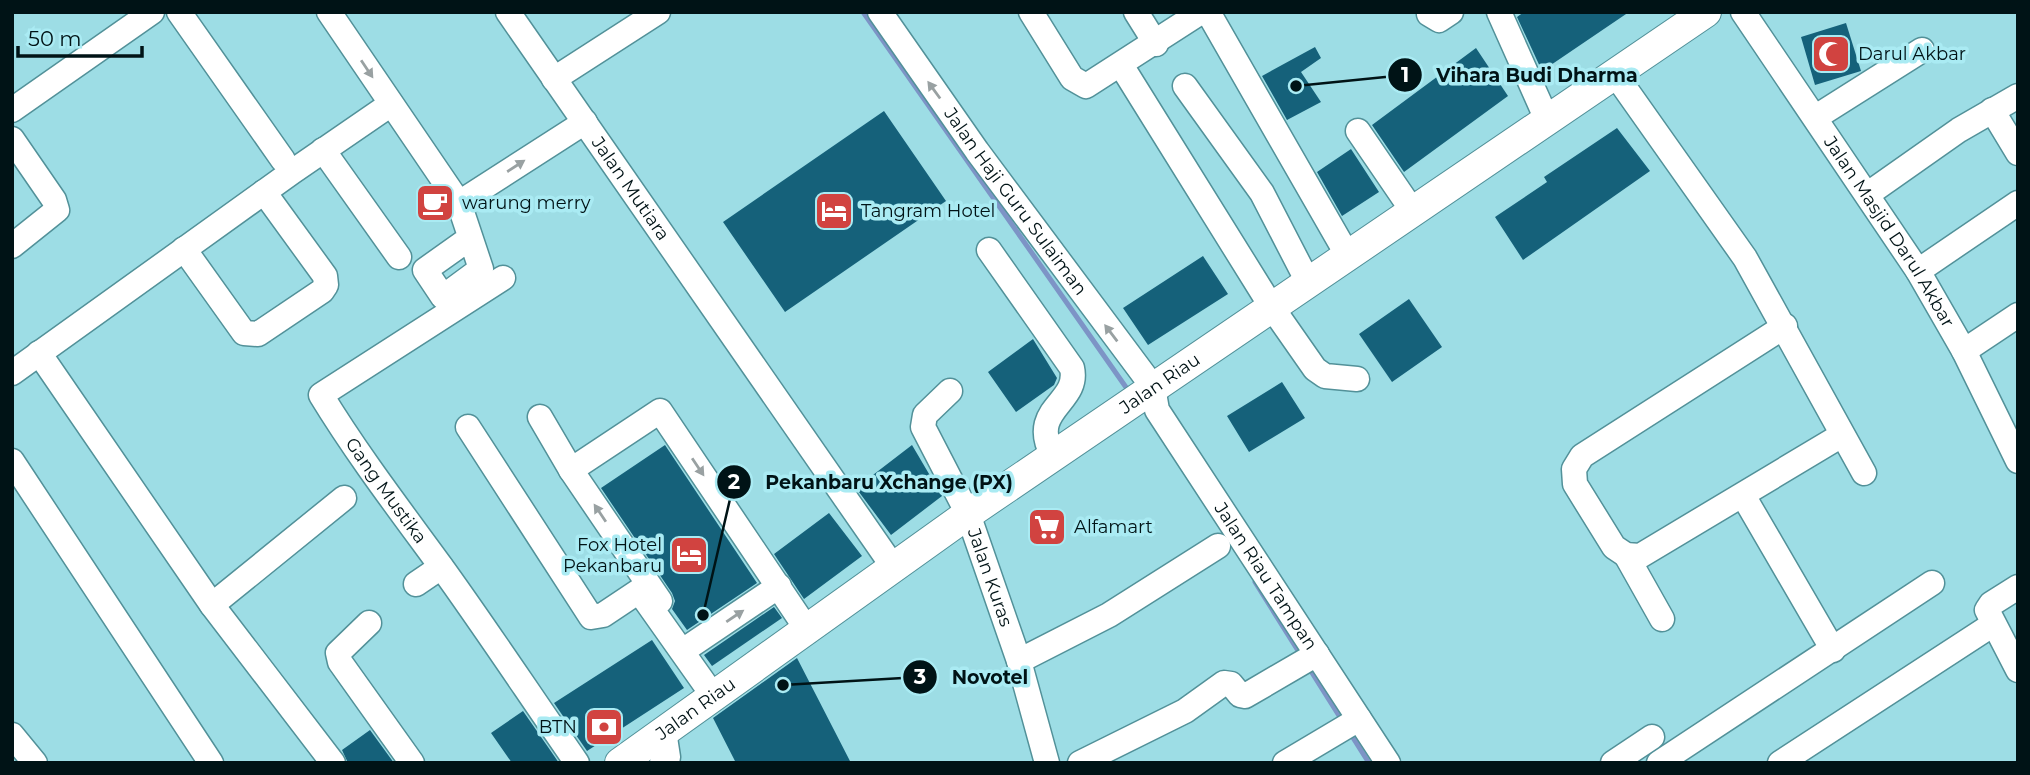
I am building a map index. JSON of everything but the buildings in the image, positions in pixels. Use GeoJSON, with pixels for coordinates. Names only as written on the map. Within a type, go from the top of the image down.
{"type":"FeatureCollection","features":[{"type":"Feature","properties":{"kind":"main road","name":"Jalan Riau"},"geometry":{"type":"LineString","coordinates":[[620,763],[968,514],[1271,306],[1548,122],[1615,74],[1676,21],[1706,12]]}},
{"type":"Feature","properties":{"kind":"street"},"geometry":{"type":"LineString","coordinates":[[12,110],[152,12]]}},
{"type":"Feature","properties":{"kind":"street"},"geometry":{"type":"LineString","coordinates":[[178,12],[283,160]]}},
{"type":"Feature","properties":{"kind":"street"},"geometry":{"type":"LineString","coordinates":[[329,12],[459,203],[470,238]]}},
{"type":"Feature","properties":{"kind":"street"},"geometry":{"type":"LineString","coordinates":[[508,12],[585,122]]}},
{"type":"Feature","properties":{"kind":"street"},"geometry":{"type":"LineString","coordinates":[[554,79],[658,12]]}},
{"type":"Feature","properties":{"kind":"street","name":"Jalan Haji Guru Sulaiman"},"geometry":{"type":"LineString","coordinates":[[880,12],[1143,394]]}},
{"type":"Feature","properties":{"kind":"street"},"geometry":{"type":"LineString","coordinates":[[1031,12],[1075,81],[1086,86],[1156,44],[1200,12]]}},
{"type":"Feature","properties":{"kind":"street"},"geometry":{"type":"LineString","coordinates":[[1136,12],[1156,44]]}},
{"type":"Feature","properties":{"kind":"street"},"geometry":{"type":"LineString","coordinates":[[1208,12],[1348,256]]}},
{"type":"Feature","properties":{"kind":"street"},"geometry":{"type":"LineString","coordinates":[[1499,12],[1548,122]]}},
{"type":"Feature","properties":{"kind":"street","name":"Jalan Masjid Darul Akbar"},"geometry":{"type":"LineString","coordinates":[[1743,12],[1918,271],[1964,351],[2018,461]]}},
{"type":"Feature","properties":{"kind":"street"},"geometry":{"type":"LineString","coordinates":[[1816,117],[1922,50]]}},
{"type":"Feature","properties":{"kind":"street"},"geometry":{"type":"LineString","coordinates":[[1121,65],[1271,306],[1318,372],[1325,376],[1357,379]]}},
{"type":"Feature","properties":{"kind":"street"},"geometry":{"type":"LineString","coordinates":[[1615,74],[1700,190],[1785,326],[1864,473]]}},
{"type":"Feature","properties":{"kind":"street"},"geometry":{"type":"LineString","coordinates":[[1185,86],[1262,193],[1308,282]]}},
{"type":"Feature","properties":{"kind":"street"},"geometry":{"type":"LineString","coordinates":[[1868,194],[1992,110],[2018,96]]}},
{"type":"Feature","properties":{"kind":"street"},"geometry":{"type":"LineString","coordinates":[[12,373],[391,104]]}},
{"type":"Feature","properties":{"kind":"street"},"geometry":{"type":"LineString","coordinates":[[1992,110],[2018,153]]}},
{"type":"Feature","properties":{"kind":"street","name":"Jalan Mutiara"},"geometry":{"type":"LineString","coordinates":[[459,203],[585,122],[894,568]]}},
{"type":"Feature","properties":{"kind":"street"},"geometry":{"type":"LineString","coordinates":[[1358,131],[1414,213]]}},
{"type":"Feature","properties":{"kind":"street"},"geometry":{"type":"LineString","coordinates":[[12,139],[54,200],[57,210],[12,246]]}},
{"type":"Feature","properties":{"kind":"street"},"geometry":{"type":"LineString","coordinates":[[323,150],[399,257]]}},
{"type":"Feature","properties":{"kind":"street"},"geometry":{"type":"LineString","coordinates":[[184,249],[244,333],[251,336],[322,291],[326,285],[325,276],[264,192]]}},
{"type":"Feature","properties":{"kind":"street"},"geometry":{"type":"LineString","coordinates":[[1918,271],[2018,203]]}},
{"type":"Feature","properties":{"kind":"street"},"geometry":{"type":"LineString","coordinates":[[989,250],[1072,368],[1071,385],[1045,426],[1044,437],[1053,456]]}},
{"type":"Feature","properties":{"kind":"street","name":"Gang Mustika"},"geometry":{"type":"LineString","coordinates":[[503,278],[321,392],[374,479],[441,566],[577,763]]}},
{"type":"Feature","properties":{"kind":"street"},"geometry":{"type":"LineString","coordinates":[[1964,351],[2018,315]]}},
{"type":"Feature","properties":{"kind":"street"},"geometry":{"type":"LineString","coordinates":[[1662,619],[1626,555],[1615,547],[1575,484],[1573,475],[1577,462],[1785,326]]}},
{"type":"Feature","properties":{"kind":"street"},"geometry":{"type":"LineString","coordinates":[[39,353],[212,605],[333,763]]}},
{"type":"Feature","properties":{"kind":"street","name":"Jalan Kuras"},"geometry":{"type":"LineString","coordinates":[[950,391],[925,415],[922,422],[968,514],[1019,661],[1047,763]]}},
{"type":"Feature","properties":{"kind":"street","name":"Jalan Riau Tampan"},"geometry":{"type":"LineString","coordinates":[[1143,394],[1157,410],[1352,723],[1388,763]]}},
{"type":"Feature","properties":{"kind":"street"},"geometry":{"type":"LineString","coordinates":[[571,470],[660,411],[808,631]]}},
{"type":"Feature","properties":{"kind":"street"},"geometry":{"type":"LineString","coordinates":[[540,417],[571,470],[690,646],[717,694]]}},
{"type":"Feature","properties":{"kind":"street"},"geometry":{"type":"LineString","coordinates":[[468,427],[591,617],[603,615],[639,591],[717,694]]}},
{"type":"Feature","properties":{"kind":"street"},"geometry":{"type":"LineString","coordinates":[[1626,555],[1648,554],[1842,435]]}},
{"type":"Feature","properties":{"kind":"street"},"geometry":{"type":"LineString","coordinates":[[12,461],[211,763]]}},
{"type":"Feature","properties":{"kind":"street"},"geometry":{"type":"LineString","coordinates":[[1744,497],[1833,650]]}},
{"type":"Feature","properties":{"kind":"street"},"geometry":{"type":"LineString","coordinates":[[212,605],[344,498]]}},
{"type":"Feature","properties":{"kind":"street"},"geometry":{"type":"LineString","coordinates":[[1019,661],[1109,615],[1218,546]]}},
{"type":"Feature","properties":{"kind":"street"},"geometry":{"type":"LineString","coordinates":[[416,584],[441,566]]}},
{"type":"Feature","properties":{"kind":"street"},"geometry":{"type":"LineString","coordinates":[[1659,763],[1932,583]]}},
{"type":"Feature","properties":{"kind":"street"},"geometry":{"type":"LineString","coordinates":[[690,646],[779,586]]}},
{"type":"Feature","properties":{"kind":"street"},"geometry":{"type":"LineString","coordinates":[[2012,591],[1988,607],[1987,614],[2018,670]]}},
{"type":"Feature","properties":{"kind":"street"},"geometry":{"type":"LineString","coordinates":[[369,623],[342,646],[338,653],[340,662],[412,763]]}},
{"type":"Feature","properties":{"kind":"street"},"geometry":{"type":"LineString","coordinates":[[1780,763],[1992,625]]}},
{"type":"Feature","properties":{"kind":"street"},"geometry":{"type":"LineString","coordinates":[[1080,763],[1185,711],[1224,683],[1231,684],[1243,696],[1310,659]]}},
{"type":"Feature","properties":{"kind":"street"},"geometry":{"type":"LineString","coordinates":[[1285,763],[1352,723]]}},
{"type":"Feature","properties":{"kind":"street"},"geometry":{"type":"LineString","coordinates":[[662,763],[668,757],[664,732]]}},
{"type":"Feature","properties":{"kind":"street"},"geometry":{"type":"LineString","coordinates":[[12,735],[35,763]]}},
{"type":"Feature","properties":{"kind":"street"},"geometry":{"type":"LineString","coordinates":[[1613,763],[1652,737]]}},
{"type":"Feature","properties":{"kind":"waterway"},"geometry":{"type":"LineString","coordinates":[[863,12],[1130,393]]}},
{"type":"Feature","properties":{"kind":"waterway"},"geometry":{"type":"LineString","coordinates":[[1255,582],[1302,657]]}},
{"type":"Feature","properties":{"kind":"waterway"},"geometry":{"type":"LineString","coordinates":[[1309,668],[1343,722]]}},
{"type":"Feature","properties":{"kind":"waterway"},"geometry":{"type":"LineString","coordinates":[[1350,733],[1369,763]]}},
{"type":"Feature","properties":{"kind":"place","name":"Darul Akbar"},"geometry":{"type":"Point","coordinates":[1831,54]}},
{"type":"Feature","properties":{"kind":"place","name":"Vihara Budi Dharma"},"geometry":{"type":"Point","coordinates":[1296,86]}},
{"type":"Feature","properties":{"kind":"place","name":"warung merry"},"geometry":{"type":"Point","coordinates":[435,203]}},
{"type":"Feature","properties":{"kind":"place","name":"Tangram Hotel"},"geometry":{"type":"Point","coordinates":[834,211]}},
{"type":"Feature","properties":{"kind":"place","name":"Alfamart"},"geometry":{"type":"Point","coordinates":[1047,527]}},
{"type":"Feature","properties":{"kind":"place","name":"Fox Hotel Pekanbaru"},"geometry":{"type":"Point","coordinates":[689,555]}},
{"type":"Feature","properties":{"kind":"place","name":"Pekanbaru Xchange (PX)"},"geometry":{"type":"Point","coordinates":[703,615]}},
{"type":"Feature","properties":{"kind":"place","name":"Novotel"},"geometry":{"type":"Point","coordinates":[783,685]}},
{"type":"Feature","properties":{"kind":"place","name":"BTN"},"geometry":{"type":"Point","coordinates":[604,727]}}]}
